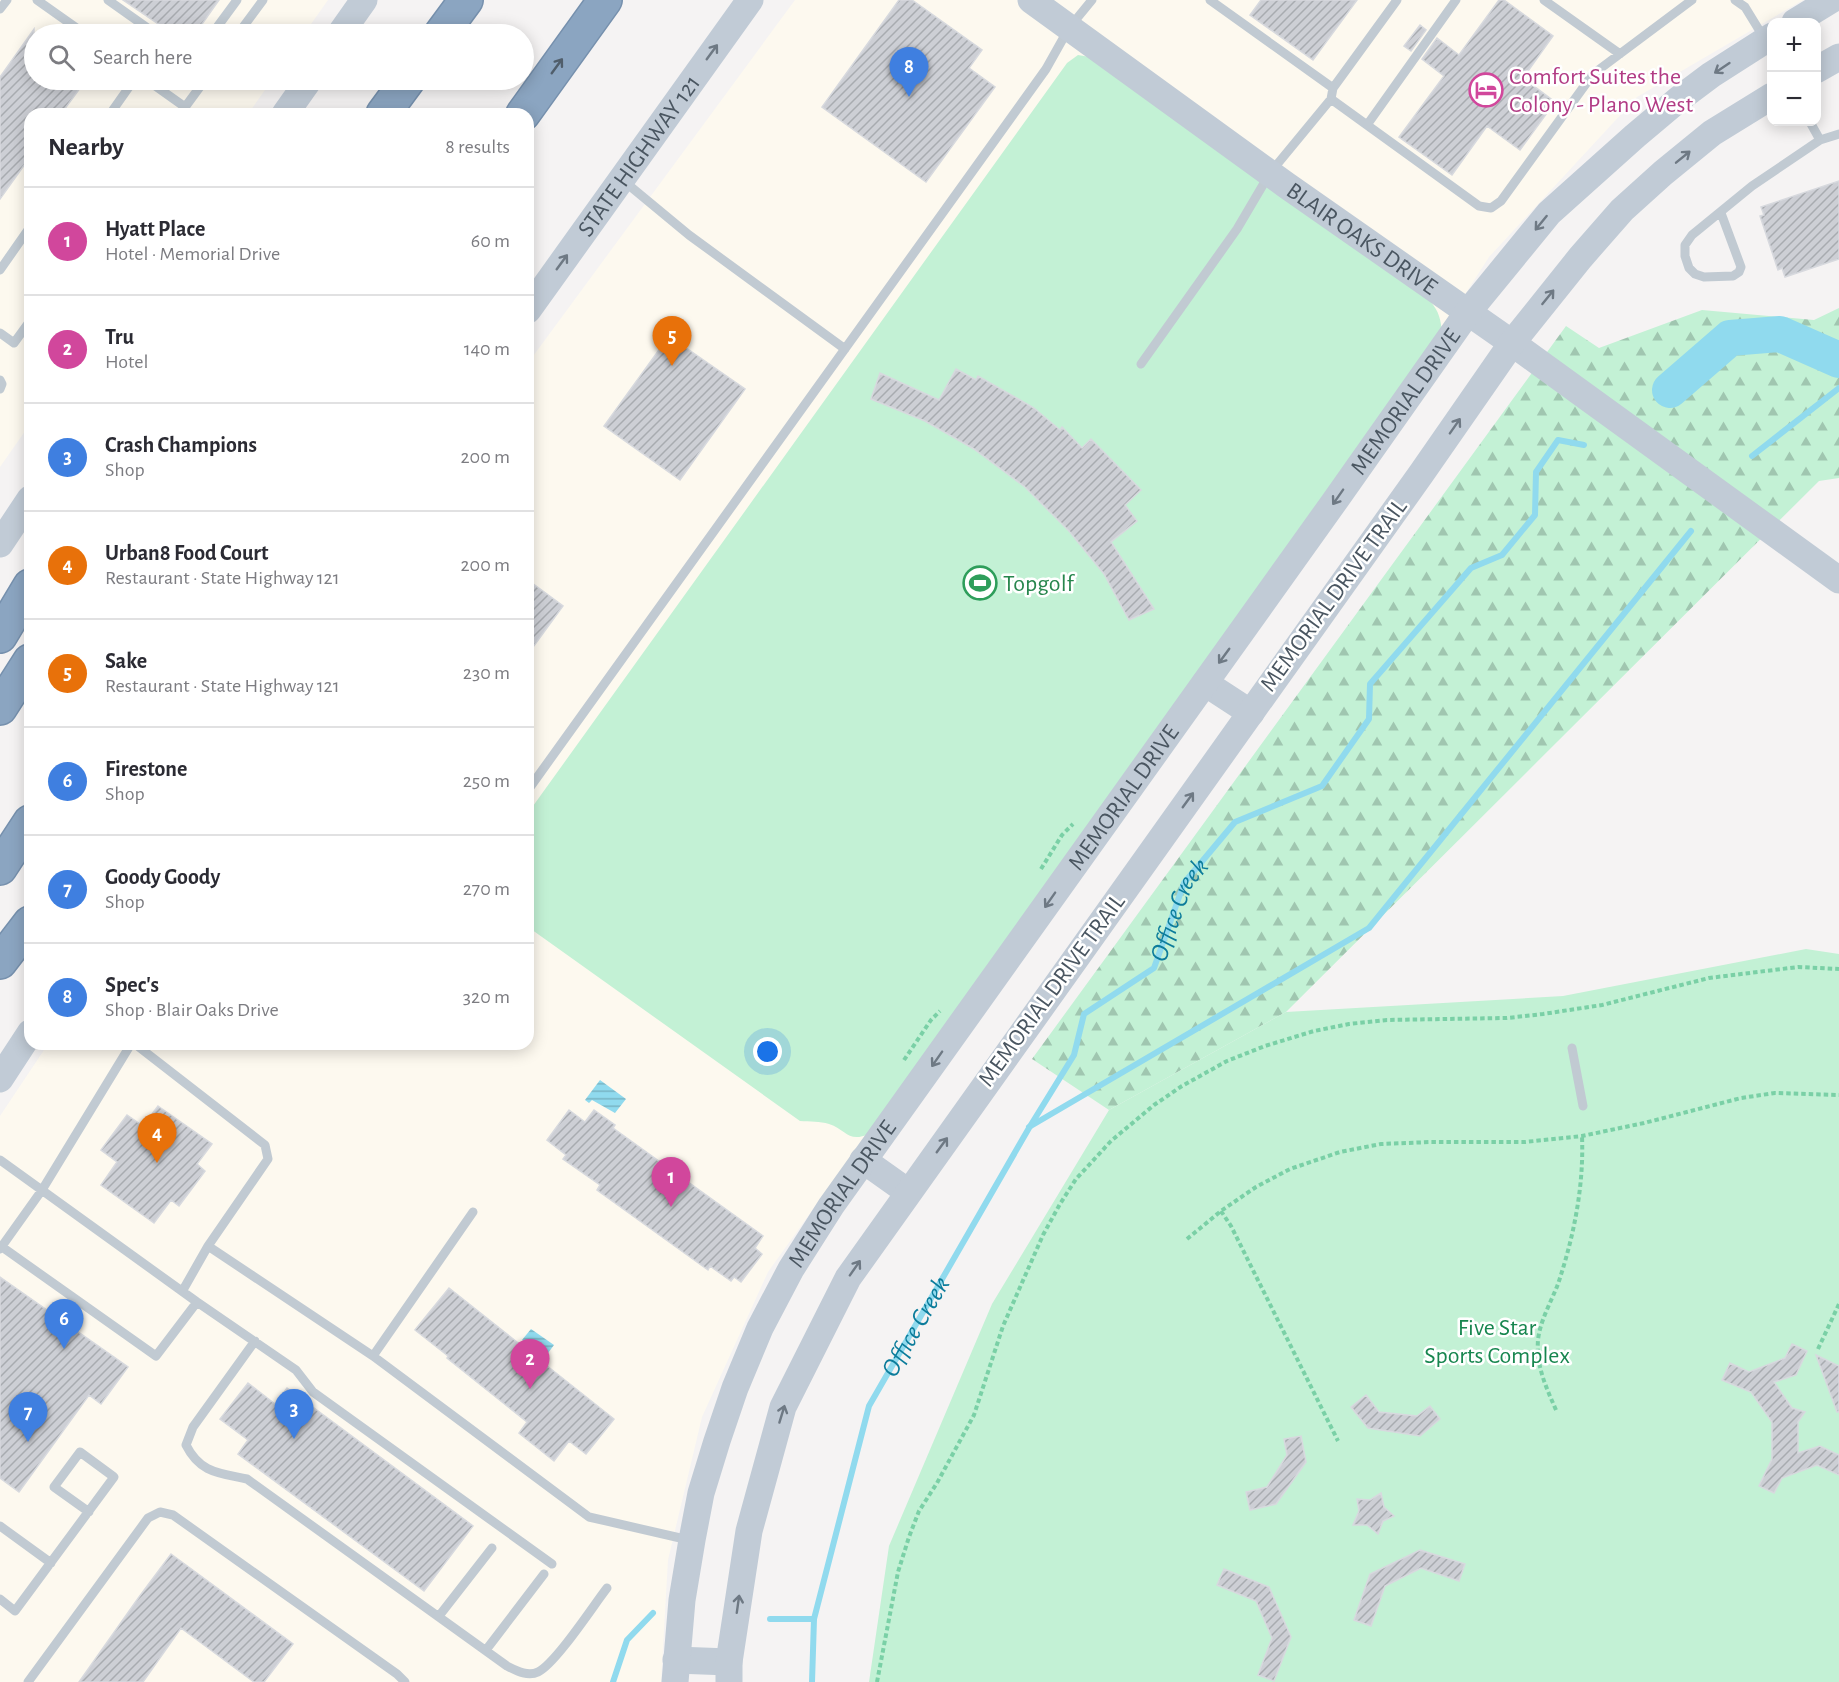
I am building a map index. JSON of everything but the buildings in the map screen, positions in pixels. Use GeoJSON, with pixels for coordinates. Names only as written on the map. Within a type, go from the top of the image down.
{"type":"FeatureCollection","features":[{"type":"Feature","properties":{"kind":"highway"},"geometry":{"type":"LineString","coordinates":[[448,24],[466,0]]}},
{"type":"Feature","properties":{"kind":"highway"},"geometry":{"type":"LineString","coordinates":[[527,108],[605,0]]}},
{"type":"Feature","properties":{"kind":"highway"},"geometry":{"type":"LineString","coordinates":[[387,108],[401,90]]}},
{"type":"Feature","properties":{"kind":"highway"},"geometry":{"type":"LineString","coordinates":[[0,636],[24,596]]}},
{"type":"Feature","properties":{"kind":"highway"},"geometry":{"type":"LineString","coordinates":[[0,708],[24,670]]}},
{"type":"Feature","properties":{"kind":"highway"},"geometry":{"type":"LineString","coordinates":[[0,868],[24,831]]}},
{"type":"Feature","properties":{"kind":"highway"},"geometry":{"type":"LineString","coordinates":[[0,962],[24,931]]}},
{"type":"Feature","properties":{"kind":"street","name":"STATE HIGHWAY 121"},"geometry":{"type":"LineString","coordinates":[[534,302],[750,0]]}},
{"type":"Feature","properties":{"kind":"street","name":"BLAIR OAKS DRIVE"},"geometry":{"type":"LineString","coordinates":[[1031,0],[1270,173],[1512,343],[1839,580]]}},
{"type":"Feature","properties":{"kind":"street"},"geometry":{"type":"LineString","coordinates":[[1802,18],[1831,0]]}},
{"type":"Feature","properties":{"kind":"street"},"geometry":{"type":"LineString","coordinates":[[347,24],[362,1]]}},
{"type":"Feature","properties":{"kind":"street","name":"MEMORIAL DRIVE"},"geometry":{"type":"LineString","coordinates":[[676,1671],[682,1600],[701,1493],[735,1388],[760,1328],[791,1269],[863,1160],[1468,312],[1549,213],[1679,99],[1767,43]]}},
{"type":"Feature","properties":{"kind":"street"},"geometry":{"type":"LineString","coordinates":[[1821,67],[1839,57]]}},
{"type":"Feature","properties":{"kind":"street"},"geometry":{"type":"LineString","coordinates":[[289,108],[302,90]]}},
{"type":"Feature","properties":{"kind":"street"},"geometry":{"type":"LineString","coordinates":[[676,1671],[729,1672],[749,1531],[783,1407],[848,1278],[1415,483],[1512,343],[1622,210],[1712,133],[1767,99]]}},
{"type":"Feature","properties":{"kind":"street"},"geometry":{"type":"LineString","coordinates":[[0,544],[24,508]]}},
{"type":"Feature","properties":{"kind":"street"},"geometry":{"type":"LineString","coordinates":[[1204,683],[1251,713]]}},
{"type":"Feature","properties":{"kind":"street"},"geometry":{"type":"LineString","coordinates":[[0,1078],[24,1042]]}},
{"type":"Feature","properties":{"kind":"street"},"geometry":{"type":"LineString","coordinates":[[863,1160],[908,1192]]}},
{"type":"Feature","properties":{"kind":"lane"},"geometry":{"type":"LineString","coordinates":[[0,9],[7,0]]}},
{"type":"Feature","properties":{"kind":"lane"},"geometry":{"type":"LineString","coordinates":[[37,0],[71,24]]}},
{"type":"Feature","properties":{"kind":"lane"},"geometry":{"type":"LineString","coordinates":[[108,0],[142,24]]}},
{"type":"Feature","properties":{"kind":"lane"},"geometry":{"type":"LineString","coordinates":[[219,24],[237,0]]}},
{"type":"Feature","properties":{"kind":"lane"},"geometry":{"type":"LineString","coordinates":[[245,24],[263,0]]}},
{"type":"Feature","properties":{"kind":"lane"},"geometry":{"type":"LineString","coordinates":[[534,782],[1046,69],[1069,28],[1092,0]]}},
{"type":"Feature","properties":{"kind":"lane"},"geometry":{"type":"LineString","coordinates":[[1210,0],[1333,88]]}},
{"type":"Feature","properties":{"kind":"lane"},"geometry":{"type":"LineString","coordinates":[[1141,364],[1237,229],[1270,173],[1331,99],[1333,88],[1397,0]]}},
{"type":"Feature","properties":{"kind":"lane"},"geometry":{"type":"LineString","coordinates":[[1367,125],[1456,0]]}},
{"type":"Feature","properties":{"kind":"lane"},"geometry":{"type":"LineString","coordinates":[[1544,0],[1620,54]]}},
{"type":"Feature","properties":{"kind":"lane"},"geometry":{"type":"LineString","coordinates":[[1331,99],[1479,206],[1491,208],[1501,201],[1593,74],[1692,0]]}},
{"type":"Feature","properties":{"kind":"lane"},"geometry":{"type":"LineString","coordinates":[[1735,0],[1745,7],[1767,39]]}},
{"type":"Feature","properties":{"kind":"lane"},"geometry":{"type":"LineString","coordinates":[[114,108],[127,90]]}},
{"type":"Feature","properties":{"kind":"lane"},"geometry":{"type":"LineString","coordinates":[[159,90],[181,108]]}},
{"type":"Feature","properties":{"kind":"lane"},"geometry":{"type":"LineString","coordinates":[[184,108],[198,90]]}},
{"type":"Feature","properties":{"kind":"lane"},"geometry":{"type":"LineString","coordinates":[[1812,126],[1820,141]]}},
{"type":"Feature","properties":{"kind":"lane"},"geometry":{"type":"LineString","coordinates":[[1721,213],[1741,267],[1739,272],[1733,276],[1704,277],[1695,274],[1689,268],[1685,256],[1685,245],[1692,235],[1752,186],[1820,141],[1839,134]]}},
{"type":"Feature","properties":{"kind":"lane"},"geometry":{"type":"LineString","coordinates":[[622,179],[689,235],[845,349]]}},
{"type":"Feature","properties":{"kind":"lane"},"geometry":{"type":"LineString","coordinates":[[0,270],[24,236]]}},
{"type":"Feature","properties":{"kind":"lane"},"geometry":{"type":"LineString","coordinates":[[0,333],[14,343],[24,329]]}},
{"type":"Feature","properties":{"kind":"lane"},"geometry":{"type":"LineString","coordinates":[[0,380],[2,384],[0,389]]}},
{"type":"Feature","properties":{"kind":"lane"},"geometry":{"type":"LineString","coordinates":[[1572,1048],[1583,1106]]}},
{"type":"Feature","properties":{"kind":"lane"},"geometry":{"type":"LineString","coordinates":[[129,1050],[42,1190],[1,1248],[156,1356],[198,1302]]}},
{"type":"Feature","properties":{"kind":"lane"},"geometry":{"type":"LineString","coordinates":[[141,1050],[265,1145],[268,1159],[208,1246],[183,1290]]}},
{"type":"Feature","properties":{"kind":"lane"},"geometry":{"type":"LineString","coordinates":[[0,1160],[297,1370],[313,1392],[552,1564]]}},
{"type":"Feature","properties":{"kind":"lane"},"geometry":{"type":"LineString","coordinates":[[373,1356],[473,1212]]}},
{"type":"Feature","properties":{"kind":"lane"},"geometry":{"type":"LineString","coordinates":[[208,1246],[373,1356],[589,1517],[692,1540]]}},
{"type":"Feature","properties":{"kind":"lane"},"geometry":{"type":"LineString","coordinates":[[255,1341],[193,1426],[186,1445],[192,1458],[207,1469],[247,1479],[507,1666],[520,1673],[537,1673],[551,1662],[607,1588]]}},
{"type":"Feature","properties":{"kind":"lane"},"geometry":{"type":"LineString","coordinates":[[0,1599],[15,1611],[114,1477],[80,1452],[54,1487],[88,1512]]}},
{"type":"Feature","properties":{"kind":"lane"},"geometry":{"type":"LineString","coordinates":[[28,1682],[148,1518],[160,1512],[173,1515],[397,1674],[405,1682]]}},
{"type":"Feature","properties":{"kind":"lane"},"geometry":{"type":"LineString","coordinates":[[0,1526],[51,1563]]}},
{"type":"Feature","properties":{"kind":"lane"},"geometry":{"type":"LineString","coordinates":[[439,1616],[492,1548]]}},
{"type":"Feature","properties":{"kind":"lane"},"geometry":{"type":"LineString","coordinates":[[486,1650],[544,1574]]}},
{"type":"Feature","properties":{"kind":"path"},"geometry":{"type":"LineString","coordinates":[[877,1682],[898,1572],[909,1537],[919,1510],[937,1483],[974,1414],[1003,1326],[1039,1244],[1076,1179],[1111,1141],[1154,1105],[1182,1086],[1227,1061],[1314,1031],[1349,1024],[1423,1018],[1507,1018],[1543,1014],[1602,1005],[1709,978],[1798,967],[1839,969]]}},
{"type":"Feature","properties":{"kind":"path"},"geometry":{"type":"LineString","coordinates":[[1187,1239],[1221,1211],[1257,1187],[1290,1169],[1340,1152],[1381,1144],[1525,1142],[1582,1136],[1644,1123],[1740,1098],[1775,1093],[1839,1095]]}},
{"type":"Feature","properties":{"kind":"path"},"geometry":{"type":"LineString","coordinates":[[1556,1410],[1543,1381],[1538,1339],[1569,1250],[1583,1164],[1582,1136]]}},
{"type":"Feature","properties":{"kind":"path"},"geometry":{"type":"LineString","coordinates":[[1221,1211],[1236,1236],[1338,1441]]}},
{"type":"Feature","properties":{"kind":"path"},"geometry":{"type":"LineString","coordinates":[[1818,1348],[1839,1304]]}},
{"type":"Feature","properties":{"kind":"shaded area"},"geometry":{"type":"Polygon","coordinates":[[[0,0],[328,0],[311,24],[24,24],[24,90],[265,90],[252,108],[24,108],[24,433],[0,467],[0,0]]]}},
{"type":"Feature","properties":{"kind":"shaded area"},"geometry":{"type":"Polygon","coordinates":[[[795,0],[1803,0],[1772,18],[1767,18],[1767,21],[1637,97],[1489,257],[1437,338],[768,1272],[702,1417],[668,1560],[661,1682],[0,1682],[0,1116],[44,1050],[534,1050],[534,355],[795,0]]]}},
{"type":"Feature","properties":{"kind":"green space","name":"Topgolf"},"geometry":{"type":"Polygon","coordinates":[[[1078,55],[1090,57],[1430,301],[1439,316],[1442,333],[869,1134],[856,1137],[829,1124],[800,1121],[534,931],[534,805],[1067,63],[1078,55]]]}},
{"type":"Feature","properties":{"kind":"green space"},"geometry":{"type":"Polygon","coordinates":[[[1839,308],[1839,478],[1819,481],[1286,1012],[1109,1110],[1032,1059],[1566,326],[1599,348],[1702,310],[1814,320],[1839,308]]]}},
{"type":"Feature","properties":{"kind":"green space","name":"Five Star Sports Complex"},"geometry":{"type":"Polygon","coordinates":[[[1806,949],[1839,954],[1839,1682],[869,1682],[889,1546],[992,1304],[1109,1110],[1286,1012],[1563,996],[1806,949]]]}},
{"type":"Feature","properties":{"kind":"water"},"geometry":{"type":"Polygon","coordinates":[[[600,1080],[626,1099],[615,1113],[592,1100],[589,1103],[585,1100],[600,1080]]]}},
{"type":"Feature","properties":{"kind":"water"},"geometry":{"type":"Polygon","coordinates":[[[531,1329],[554,1345],[545,1357],[522,1340],[531,1329]]]}},
{"type":"Feature","properties":{"kind":"waterway","name":"Office Creek"},"geometry":{"type":"LineString","coordinates":[[1670,390],[1730,338],[1780,334],[1839,360]]}},
{"type":"Feature","properties":{"kind":"waterway"},"geometry":{"type":"LineString","coordinates":[[1752,456],[1839,388]]}},
{"type":"Feature","properties":{"kind":"waterway","name":"Office Creek"},"geometry":{"type":"LineString","coordinates":[[812,1682],[814,1619],[869,1406],[1029,1128],[1074,1055],[1084,1014],[1154,968],[1184,883],[1235,822],[1322,786],[1369,719],[1370,684],[1471,568],[1502,555],[1535,515],[1536,472],[1558,440],[1584,445]]}},
{"type":"Feature","properties":{"kind":"waterway"},"geometry":{"type":"LineString","coordinates":[[1029,1127],[1369,928],[1691,531]]}},
{"type":"Feature","properties":{"kind":"waterway"},"geometry":{"type":"LineString","coordinates":[[613,1682],[627,1640],[653,1613]]}},
{"type":"Feature","properties":{"kind":"waterway"},"geometry":{"type":"LineString","coordinates":[[770,1619],[814,1619]]}},
{"type":"Feature","properties":{"kind":"place","name":"Comfort Suites the Colony - Plano West"},"geometry":{"type":"Point","coordinates":[1486,90]}},
{"type":"Feature","properties":{"kind":"place","name":"Spec's"},"geometry":{"type":"Point","coordinates":[909,97]}},
{"type":"Feature","properties":{"kind":"place","name":"Sake"},"geometry":{"type":"Point","coordinates":[672,366]}},
{"type":"Feature","properties":{"kind":"place","name":"Topgolf"},"geometry":{"type":"Point","coordinates":[980,583]}},
{"type":"Feature","properties":{"kind":"place","name":"Urban8 Food Court"},"geometry":{"type":"Point","coordinates":[157,1163]}},
{"type":"Feature","properties":{"kind":"place","name":"Hyatt Place"},"geometry":{"type":"Point","coordinates":[671,1207]}},
{"type":"Feature","properties":{"kind":"place","name":"Firestone"},"geometry":{"type":"Point","coordinates":[64,1349]}},
{"type":"Feature","properties":{"kind":"place","name":"Tru"},"geometry":{"type":"Point","coordinates":[530,1389]}},
{"type":"Feature","properties":{"kind":"place","name":"Crash Champions"},"geometry":{"type":"Point","coordinates":[294,1439]}},
{"type":"Feature","properties":{"kind":"place","name":"Goody Goody"},"geometry":{"type":"Point","coordinates":[28,1442]}}]}
